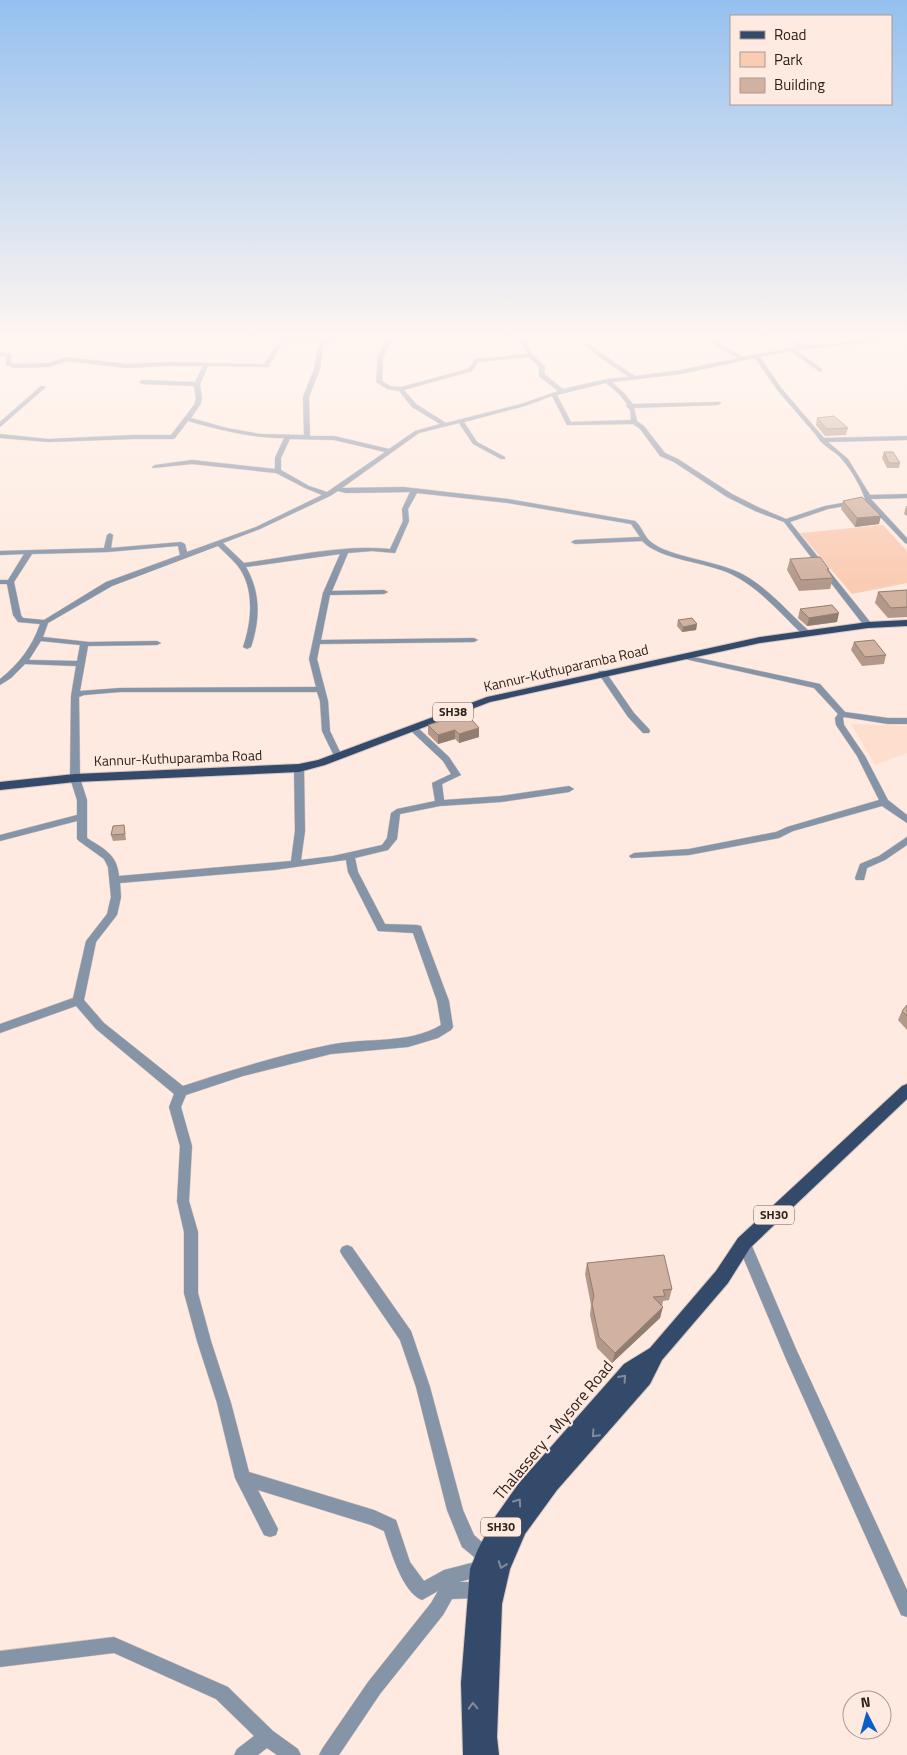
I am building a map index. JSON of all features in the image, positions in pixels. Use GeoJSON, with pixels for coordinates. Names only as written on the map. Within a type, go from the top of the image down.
{"type":"FeatureCollection","features":[{"type":"Feature","properties":{"kind":"main road","name":"Kannur-Kuthuparamba Road"},"geometry":{"type":"LineString","coordinates":[[0,786],[75,778],[299,768],[321,763],[487,700],[760,640],[868,625],[907,623]]}},
{"type":"Feature","properties":{"kind":"main road","name":"Thalassery - Mysore Road"},"geometry":{"type":"LineString","coordinates":[[474,1755],[472,1683],[478,1590],[482,1563],[502,1524],[526,1490],[630,1370],[656,1354],[722,1277],[744,1243],[907,1090]]}},
{"type":"Feature","properties":{"kind":"main road"},"geometry":{"type":"LineString","coordinates":[[488,1755],[486,1737],[492,1604],[500,1568],[518,1527],[550,1483],[644,1378],[656,1354]]}},
{"type":"Feature","properties":{"kind":"street"},"geometry":{"type":"LineString","coordinates":[[0,436],[23,440],[61,442],[139,436],[173,437],[187,419],[242,434],[334,438],[391,451]]}},
{"type":"Feature","properties":{"kind":"street"},"geometry":{"type":"LineString","coordinates":[[307,419],[307,437]]}},
{"type":"Feature","properties":{"kind":"street"},"geometry":{"type":"LineString","coordinates":[[435,419],[444,424]]}},
{"type":"Feature","properties":{"kind":"street"},"geometry":{"type":"LineString","coordinates":[[29,552],[10,582],[17,615],[21,620],[45,622],[109,584],[258,528],[328,495],[417,432],[465,419]]}},
{"type":"Feature","properties":{"kind":"street"},"geometry":{"type":"LineString","coordinates":[[567,419],[569,424],[634,422],[640,425],[661,454],[754,508],[786,520],[868,625]]}},
{"type":"Feature","properties":{"kind":"street"},"geometry":{"type":"LineString","coordinates":[[805,419],[822,440],[840,455],[855,472],[868,498],[907,542]]}},
{"type":"Feature","properties":{"kind":"street"},"geometry":{"type":"LineString","coordinates":[[460,420],[475,442],[503,458]]}},
{"type":"Feature","properties":{"kind":"street"},"geometry":{"type":"LineString","coordinates":[[278,471],[278,458],[288,437]]}},
{"type":"Feature","properties":{"kind":"street"},"geometry":{"type":"LineString","coordinates":[[822,440],[907,438]]}},
{"type":"Feature","properties":{"kind":"street"},"geometry":{"type":"LineString","coordinates":[[155,467],[192,462],[278,471],[307,487],[328,495]]}},
{"type":"Feature","properties":{"kind":"street"},"geometry":{"type":"LineString","coordinates":[[338,489],[346,491],[399,489],[508,501],[589,516],[624,520],[636,524],[644,540]]}},
{"type":"Feature","properties":{"kind":"street"},"geometry":{"type":"LineString","coordinates":[[241,566],[345,551],[372,549],[392,551],[406,521],[405,509],[414,491]]}},
{"type":"Feature","properties":{"kind":"street"},"geometry":{"type":"LineString","coordinates":[[786,520],[828,507],[868,498],[907,496]]}},
{"type":"Feature","properties":{"kind":"street"},"geometry":{"type":"LineString","coordinates":[[108,550],[110,535]]}},
{"type":"Feature","properties":{"kind":"street"},"geometry":{"type":"LineString","coordinates":[[575,542],[644,540],[661,549],[732,571],[748,581],[807,634]]}},
{"type":"Feature","properties":{"kind":"street"},"geometry":{"type":"LineString","coordinates":[[219,543],[241,566],[250,582],[255,600],[251,636],[247,647]]}},
{"type":"Feature","properties":{"kind":"street"},"geometry":{"type":"LineString","coordinates":[[0,553],[108,550],[181,544],[184,556]]}},
{"type":"Feature","properties":{"kind":"street"},"geometry":{"type":"LineString","coordinates":[[338,756],[326,731],[324,701],[313,659],[327,593],[345,551]]}},
{"type":"Feature","properties":{"kind":"street"},"geometry":{"type":"LineString","coordinates":[[0,582],[10,582]]}},
{"type":"Feature","properties":{"kind":"street"},"geometry":{"type":"LineString","coordinates":[[327,593],[384,592]]}},
{"type":"Feature","properties":{"kind":"street"},"geometry":{"type":"LineString","coordinates":[[0,683],[24,662],[40,638],[45,622]]}},
{"type":"Feature","properties":{"kind":"street"},"geometry":{"type":"LineString","coordinates":[[40,638],[84,644],[157,643]]}},
{"type":"Feature","properties":{"kind":"street"},"geometry":{"type":"LineString","coordinates":[[318,642],[474,640]]}},
{"type":"Feature","properties":{"kind":"street"},"geometry":{"type":"LineString","coordinates":[[78,1001],[91,940],[106,923],[116,906],[116,880],[113,866],[108,857],[82,838],[82,800],[75,778],[75,696],[84,644]]}},
{"type":"Feature","properties":{"kind":"street"},"geometry":{"type":"LineString","coordinates":[[685,658],[817,686],[842,714],[888,721],[907,721]]}},
{"type":"Feature","properties":{"kind":"street"},"geometry":{"type":"LineString","coordinates":[[24,662],[80,664]]}},
{"type":"Feature","properties":{"kind":"street"},"geometry":{"type":"LineString","coordinates":[[602,674],[646,731]]}},
{"type":"Feature","properties":{"kind":"street"},"geometry":{"type":"LineString","coordinates":[[75,696],[82,693],[120,690],[320,689]]}},
{"type":"Feature","properties":{"kind":"street"},"geometry":{"type":"LineString","coordinates":[[842,714],[839,718],[840,725],[861,756],[884,802],[907,820]]}},
{"type":"Feature","properties":{"kind":"street"},"geometry":{"type":"LineString","coordinates":[[412,728],[446,759],[456,775],[437,783],[440,803]]}},
{"type":"Feature","properties":{"kind":"street"},"geometry":{"type":"LineString","coordinates":[[296,864],[300,831],[299,768]]}},
{"type":"Feature","properties":{"kind":"street"},"geometry":{"type":"LineString","coordinates":[[116,880],[296,864],[350,856],[385,848],[392,839],[394,815],[397,812],[440,803],[500,799],[569,789]]}},
{"type":"Feature","properties":{"kind":"street"},"geometry":{"type":"LineString","coordinates":[[634,856],[689,852],[779,835],[790,829],[884,802]]}},
{"type":"Feature","properties":{"kind":"street"},"geometry":{"type":"LineString","coordinates":[[0,838],[82,817]]}},
{"type":"Feature","properties":{"kind":"street"},"geometry":{"type":"LineString","coordinates":[[860,878],[863,866],[882,858],[907,840]]}},
{"type":"Feature","properties":{"kind":"street"},"geometry":{"type":"LineString","coordinates":[[270,1529],[243,1478],[224,1403],[204,1341],[192,1293],[191,1232],[183,1201],[186,1146],[175,1107],[181,1092],[243,1071],[331,1049],[408,1042],[434,1035],[447,1027],[443,1002],[417,929],[382,928],[353,872],[350,856]]}},
{"type":"Feature","properties":{"kind":"street"},"geometry":{"type":"LineString","coordinates":[[78,1001],[100,1026],[181,1092]]}},
{"type":"Feature","properties":{"kind":"street"},"geometry":{"type":"LineString","coordinates":[[0,1029],[78,1001]]}},
{"type":"Feature","properties":{"kind":"street"},"geometry":{"type":"LineString","coordinates":[[744,1243],[790,1354],[907,1609]]}},
{"type":"Feature","properties":{"kind":"street"},"geometry":{"type":"LineString","coordinates":[[243,1478],[374,1518],[390,1526],[404,1567],[422,1592],[444,1578],[482,1563],[468,1541],[455,1510],[423,1388],[406,1336],[347,1251]]}},
{"type":"Feature","properties":{"kind":"street"},"geometry":{"type":"LineString","coordinates":[[328,1755],[374,1688],[437,1609],[447,1591],[478,1590]]}},
{"type":"Feature","properties":{"kind":"street"},"geometry":{"type":"LineString","coordinates":[[0,1659],[114,1645],[222,1693],[267,1737],[292,1755]]}},
{"type":"Feature","properties":{"kind":"street"},"geometry":{"type":"LineString","coordinates":[[243,1755],[267,1737]]}},
{"type":"Feature","properties":{"kind":"shaded area"},"geometry":{"type":"Polygon","coordinates":[[[851,724],[907,726],[907,753],[875,765],[851,724]]]}},
{"type":"Feature","properties":{"kind":"green space"},"geometry":{"type":"Polygon","coordinates":[[[883,525],[907,551],[907,583],[852,594],[800,533],[883,525]]]}},
{"type":"Feature","properties":{"kind":"building"},"geometry":{"type":"Polygon","coordinates":[[[818,419],[837,419],[848,428],[827,429],[818,419]]]}},
{"type":"Feature","properties":{"kind":"building"},"geometry":{"type":"Polygon","coordinates":[[[884,452],[893,452],[900,463],[889,463],[884,452]]]}},
{"type":"Feature","properties":{"kind":"building"},"geometry":{"type":"Polygon","coordinates":[[[862,497],[881,516],[857,518],[843,501],[862,497]]]}},
{"type":"Feature","properties":{"kind":"building"},"geometry":{"type":"Polygon","coordinates":[[[820,557],[833,578],[801,580],[790,559],[820,557]]]}},
{"type":"Feature","properties":{"kind":"building"},"geometry":{"type":"Polygon","coordinates":[[[907,590],[907,607],[891,608],[878,592],[907,590]]]}},
{"type":"Feature","properties":{"kind":"building"},"geometry":{"type":"Polygon","coordinates":[[[832,605],[839,613],[809,618],[800,609],[832,605]]]}},
{"type":"Feature","properties":{"kind":"building"},"geometry":{"type":"Polygon","coordinates":[[[692,618],[697,624],[683,627],[678,620],[692,618]]]}},
{"type":"Feature","properties":{"kind":"building"},"geometry":{"type":"Polygon","coordinates":[[[874,640],[886,655],[865,657],[854,642],[874,640]]]}},
{"type":"Feature","properties":{"kind":"building"},"geometry":{"type":"Polygon","coordinates":[[[466,713],[479,728],[459,734],[455,730],[438,735],[428,725],[466,713]]]}},
{"type":"Feature","properties":{"kind":"building"},"geometry":{"type":"Polygon","coordinates":[[[124,825],[125,834],[111,835],[113,826],[124,825]]]}},
{"type":"Feature","properties":{"kind":"building"},"geometry":{"type":"Polygon","coordinates":[[[907,1005],[907,1016],[902,1011],[907,1005]]]}},
{"type":"Feature","properties":{"kind":"building"},"geometry":{"type":"Polygon","coordinates":[[[664,1255],[672,1289],[663,1290],[665,1296],[653,1297],[663,1307],[615,1353],[599,1337],[592,1304],[594,1296],[587,1263],[664,1255]]]}}]}
